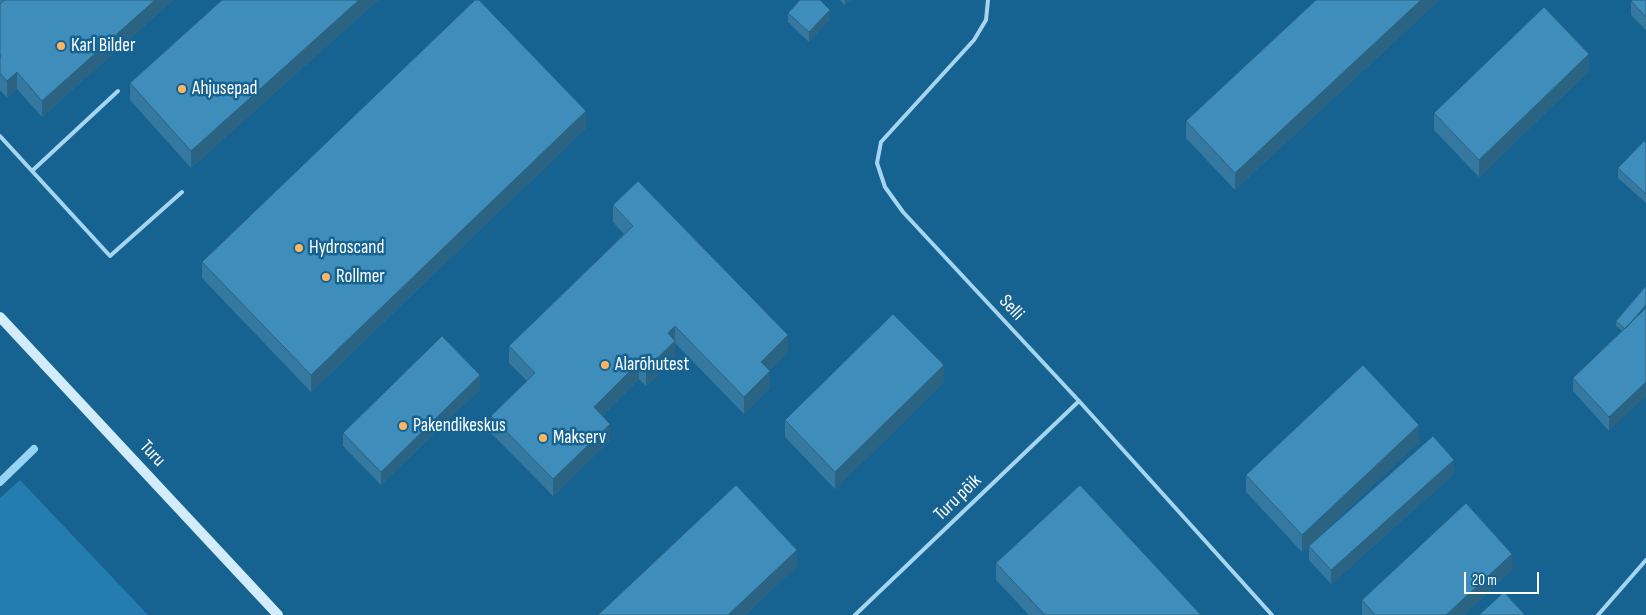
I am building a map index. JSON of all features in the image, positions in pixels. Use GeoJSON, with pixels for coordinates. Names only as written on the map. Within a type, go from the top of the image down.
{"type":"FeatureCollection","features":[{"type":"Feature","properties":{"kind":"main road","name":"Turu"},"geometry":{"type":"LineString","coordinates":[[0,317],[278,615]]}},
{"type":"Feature","properties":{"kind":"lane","name":"Selli"},"geometry":{"type":"LineString","coordinates":[[988,0],[986,20],[974,40],[881,142],[877,163],[884,187],[903,212],[1079,401],[1272,615]]}},
{"type":"Feature","properties":{"kind":"lane"},"geometry":{"type":"LineString","coordinates":[[32,171],[118,91]]}},
{"type":"Feature","properties":{"kind":"lane"},"geometry":{"type":"LineString","coordinates":[[0,136],[110,256],[182,192]]}},
{"type":"Feature","properties":{"kind":"lane","name":"Turu põik"},"geometry":{"type":"LineString","coordinates":[[855,615],[1079,401]]}},
{"type":"Feature","properties":{"kind":"lane"},"geometry":{"type":"LineString","coordinates":[[1598,615],[1646,560]]}},
{"type":"Feature","properties":{"kind":"shaded area"},"geometry":{"type":"Polygon","coordinates":[[[20,480],[148,615],[0,615],[0,498],[20,480]]]}},
{"type":"Feature","properties":{"kind":"building","name":"Karl Bilder"},"geometry":{"type":"Polygon","coordinates":[[[5,0],[155,0],[42,101],[17,72],[7,81],[0,73],[0,4],[5,0]]]}},
{"type":"Feature","properties":{"kind":"building"},"geometry":{"type":"Polygon","coordinates":[[[222,0],[359,0],[191,151],[130,83],[222,0]]]}},
{"type":"Feature","properties":{"kind":"building"},"geometry":{"type":"Polygon","coordinates":[[[475,0],[479,0],[586,111],[311,375],[202,262],[475,0]]]}},
{"type":"Feature","properties":{"kind":"building"},"geometry":{"type":"Polygon","coordinates":[[[800,0],[820,0],[830,10],[809,32],[788,13],[800,0]]]}},
{"type":"Feature","properties":{"kind":"building"},"geometry":{"type":"Polygon","coordinates":[[[1316,0],[1421,0],[1235,173],[1186,121],[1316,0]]]}},
{"type":"Feature","properties":{"kind":"building"},"geometry":{"type":"Polygon","coordinates":[[[1646,0],[1646,17],[1631,1],[1646,0]]]}},
{"type":"Feature","properties":{"kind":"building"},"geometry":{"type":"Polygon","coordinates":[[[1544,7],[1589,54],[1479,160],[1434,113],[1544,7]]]}},
{"type":"Feature","properties":{"kind":"building"},"geometry":{"type":"Polygon","coordinates":[[[1644,141],[1646,143],[1646,194],[1618,168],[1644,141]]]}},
{"type":"Feature","properties":{"kind":"building"},"geometry":{"type":"Polygon","coordinates":[[[638,181],[788,335],[761,362],[770,371],[744,397],[675,326],[668,333],[675,341],[646,369],[639,362],[594,407],[610,424],[553,479],[491,416],[535,373],[509,346],[633,226],[613,205],[638,181]]]}},
{"type":"Feature","properties":{"kind":"building"},"geometry":{"type":"Polygon","coordinates":[[[1646,286],[1646,305],[1625,329],[1616,321],[1646,286]]]}},
{"type":"Feature","properties":{"kind":"building"},"geometry":{"type":"Polygon","coordinates":[[[1646,308],[1646,382],[1609,417],[1573,378],[1646,308]]]}},
{"type":"Feature","properties":{"kind":"building"},"geometry":{"type":"Polygon","coordinates":[[[893,314],[944,365],[835,472],[785,420],[893,314]]]}},
{"type":"Feature","properties":{"kind":"building","name":"Pakendikeskus"},"geometry":{"type":"Polygon","coordinates":[[[442,336],[480,375],[381,472],[343,433],[442,336]]]}},
{"type":"Feature","properties":{"kind":"building"},"geometry":{"type":"Polygon","coordinates":[[[1363,365],[1419,425],[1302,535],[1246,475],[1363,365]]]}},
{"type":"Feature","properties":{"kind":"building"},"geometry":{"type":"Polygon","coordinates":[[[1433,436],[1454,460],[1331,570],[1309,546],[1433,436]]]}},
{"type":"Feature","properties":{"kind":"building"},"geometry":{"type":"Polygon","coordinates":[[[736,485],[797,550],[728,615],[598,615],[736,485]]]}},
{"type":"Feature","properties":{"kind":"building"},"geometry":{"type":"Polygon","coordinates":[[[1080,485],[1201,615],[1045,615],[996,563],[1080,485]]]}},
{"type":"Feature","properties":{"kind":"building"},"geometry":{"type":"Polygon","coordinates":[[[1466,503],[1512,554],[1446,615],[1375,615],[1362,600],[1466,503]]]}},
{"type":"Feature","properties":{"kind":"building"},"geometry":{"type":"Polygon","coordinates":[[[1504,592],[1525,615],[1479,615],[1504,592]]]}},
{"type":"Feature","properties":{"kind":"waterway"},"geometry":{"type":"LineString","coordinates":[[0,482],[34,449]]}},
{"type":"Feature","properties":{"kind":"place","name":"Karl Bilder"},"geometry":{"type":"Point","coordinates":[61,46]}},
{"type":"Feature","properties":{"kind":"place","name":"Ahjusepad"},"geometry":{"type":"Point","coordinates":[182,89]}},
{"type":"Feature","properties":{"kind":"place","name":"Hydroscand"},"geometry":{"type":"Point","coordinates":[299,248]}},
{"type":"Feature","properties":{"kind":"place","name":"Rollmer"},"geometry":{"type":"Point","coordinates":[326,277]}},
{"type":"Feature","properties":{"kind":"place","name":"Alarõhutest"},"geometry":{"type":"Point","coordinates":[605,365]}},
{"type":"Feature","properties":{"kind":"place","name":"Pakendikeskus"},"geometry":{"type":"Point","coordinates":[403,426]}},
{"type":"Feature","properties":{"kind":"place","name":"Makserv"},"geometry":{"type":"Point","coordinates":[543,438]}}]}
